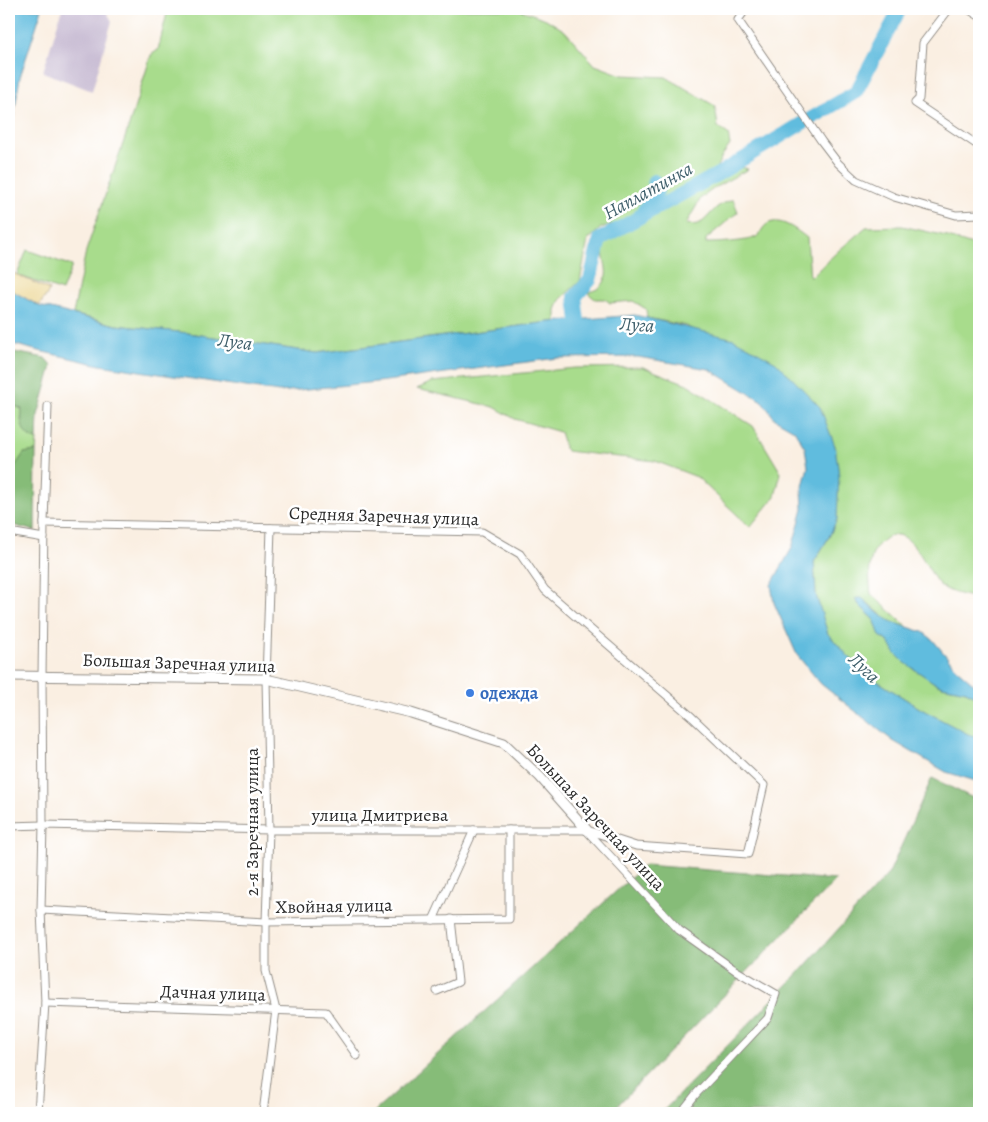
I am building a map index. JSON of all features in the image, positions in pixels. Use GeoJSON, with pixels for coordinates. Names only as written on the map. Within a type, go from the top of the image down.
{"type":"FeatureCollection","features":[{"type":"Feature","properties":{"kind":"street"},"geometry":{"type":"LineString","coordinates":[[746,9],[738,20],[822,142],[838,163],[856,180],[894,197],[956,215],[979,214]]}},
{"type":"Feature","properties":{"kind":"street"},"geometry":{"type":"LineString","coordinates":[[949,9],[923,43],[919,99],[915,103],[979,146]]}},
{"type":"Feature","properties":{"kind":"street"},"geometry":{"type":"LineString","coordinates":[[968,9],[979,16]]}},
{"type":"Feature","properties":{"kind":"street"},"geometry":{"type":"LineString","coordinates":[[38,1113],[45,1003],[41,910],[43,825],[42,676],[48,406]]}},
{"type":"Feature","properties":{"kind":"street","name":"Средняя Заречная улица"},"geometry":{"type":"LineString","coordinates":[[44,523],[482,532],[520,554],[545,590],[692,717],[764,785],[748,854]]}},
{"type":"Feature","properties":{"kind":"street","name":"2-я Заречная улица"},"geometry":{"type":"LineString","coordinates":[[262,1113],[276,1010],[266,971],[269,830],[266,679],[271,528]]}},
{"type":"Feature","properties":{"kind":"street"},"geometry":{"type":"LineString","coordinates":[[9,532],[44,538]]}},
{"type":"Feature","properties":{"kind":"street","name":"Большая Заречная улица"},"geometry":{"type":"LineString","coordinates":[[9,676],[266,679],[411,713],[504,743],[540,777],[678,930],[735,970],[776,994],[768,1018],[696,1094],[681,1113]]}},
{"type":"Feature","properties":{"kind":"street","name":"улица Дмитриева"},"geometry":{"type":"LineString","coordinates":[[9,826],[43,825],[269,830],[587,830],[636,846],[748,854]]}},
{"type":"Feature","properties":{"kind":"street"},"geometry":{"type":"LineString","coordinates":[[433,920],[474,830]]}},
{"type":"Feature","properties":{"kind":"street","name":"Хвойная улица"},"geometry":{"type":"LineString","coordinates":[[41,910],[266,922],[509,919],[509,830]]}},
{"type":"Feature","properties":{"kind":"street"},"geometry":{"type":"LineString","coordinates":[[437,991],[458,982],[451,920]]}},
{"type":"Feature","properties":{"kind":"street","name":"Дачная улица"},"geometry":{"type":"LineString","coordinates":[[45,1003],[326,1012],[357,1056]]}},
{"type":"Feature","properties":{"kind":"shaded area"},"geometry":{"type":"Polygon","coordinates":[[[62,9],[105,9],[112,21],[92,91],[43,72],[62,9]]]}},
{"type":"Feature","properties":{"kind":"green space"},"geometry":{"type":"Polygon","coordinates":[[[168,9],[518,9],[546,19],[565,31],[595,65],[622,75],[666,77],[715,106],[718,127],[728,134],[730,145],[714,173],[728,163],[748,169],[701,198],[686,224],[700,223],[721,204],[733,199],[738,212],[706,239],[706,243],[752,239],[771,222],[788,225],[807,238],[810,278],[866,227],[902,226],[942,235],[972,245],[979,267],[979,600],[954,593],[941,586],[916,549],[909,541],[900,536],[891,536],[876,548],[870,567],[870,588],[871,594],[909,628],[887,620],[868,603],[855,599],[874,619],[882,638],[889,642],[915,670],[942,686],[966,691],[979,698],[979,738],[968,735],[921,709],[874,679],[827,634],[816,595],[814,562],[837,519],[835,446],[687,326],[647,318],[646,309],[633,301],[610,303],[605,299],[595,299],[588,293],[599,288],[606,278],[603,245],[622,230],[611,224],[601,228],[588,240],[580,281],[560,300],[556,310],[556,321],[317,353],[188,333],[116,325],[73,314],[86,251],[151,55],[158,50],[168,9]]]}},
{"type":"Feature","properties":{"kind":"green space"},"geometry":{"type":"Polygon","coordinates":[[[27,250],[72,266],[62,291],[17,275],[27,250]]]}},
{"type":"Feature","properties":{"kind":"green space"},"geometry":{"type":"Polygon","coordinates":[[[9,351],[45,358],[52,366],[38,415],[37,440],[28,435],[23,428],[22,409],[9,403],[9,351]]]}},
{"type":"Feature","properties":{"kind":"green space"},"geometry":{"type":"Polygon","coordinates":[[[643,367],[687,384],[753,426],[781,473],[775,496],[750,527],[697,477],[655,461],[566,451],[560,432],[515,419],[494,407],[417,389],[432,382],[575,368],[643,367]]]}},
{"type":"Feature","properties":{"kind":"green space"},"geometry":{"type":"Polygon","coordinates":[[[9,404],[22,409],[21,421],[30,438],[37,440],[36,451],[24,453],[9,483],[9,462],[15,433],[9,419],[9,404]]]}},
{"type":"Feature","properties":{"kind":"green space"},"geometry":{"type":"Polygon","coordinates":[[[9,419],[15,433],[9,462],[9,419]]]}},
{"type":"Feature","properties":{"kind":"green space"},"geometry":{"type":"Polygon","coordinates":[[[36,451],[35,531],[9,524],[9,499],[12,497],[10,478],[14,469],[24,453],[36,451]]]}},
{"type":"Feature","properties":{"kind":"green space"},"geometry":{"type":"Polygon","coordinates":[[[9,483],[12,497],[9,499],[9,483]]]}},
{"type":"Feature","properties":{"kind":"green space"},"geometry":{"type":"Polygon","coordinates":[[[932,778],[979,801],[979,1113],[661,1113],[795,977],[889,873],[932,778]]]}},
{"type":"Feature","properties":{"kind":"green space"},"geometry":{"type":"Polygon","coordinates":[[[645,865],[836,880],[610,1113],[373,1113],[645,865]]]}},
{"type":"Feature","properties":{"kind":"sand"},"geometry":{"type":"Polygon","coordinates":[[[9,271],[50,290],[39,306],[9,289],[9,271]]]}},
{"type":"Feature","properties":{"kind":"water"},"geometry":{"type":"Polygon","coordinates":[[[9,9],[42,9],[20,77],[9,146],[9,9]]]}},
{"type":"Feature","properties":{"kind":"water","name":"Луга"},"geometry":{"type":"Polygon","coordinates":[[[9,289],[39,306],[116,325],[188,333],[317,353],[549,322],[635,315],[734,339],[776,362],[820,407],[835,446],[839,475],[837,519],[814,562],[816,595],[828,634],[849,657],[874,679],[921,709],[979,738],[979,782],[946,772],[893,741],[821,684],[797,655],[774,603],[771,585],[792,548],[803,509],[802,490],[808,467],[805,448],[794,430],[775,419],[762,401],[709,369],[638,357],[557,358],[386,381],[279,392],[100,365],[9,343],[9,289]]]}},
{"type":"Feature","properties":{"kind":"water"},"geometry":{"type":"Polygon","coordinates":[[[862,598],[878,613],[892,622],[923,632],[932,639],[958,670],[979,688],[979,698],[966,691],[933,682],[904,662],[895,653],[889,642],[880,636],[874,619],[860,606],[855,599],[862,598]]]}},
{"type":"Feature","properties":{"kind":"waterway","name":"Наплатинка"},"geometry":{"type":"LineString","coordinates":[[810,119],[856,92],[900,9]]}},
{"type":"Feature","properties":{"kind":"waterway","name":"Наплатинка"},"geometry":{"type":"LineString","coordinates":[[580,337],[575,297],[590,280],[600,239],[720,173],[806,121]]}},
{"type":"Feature","properties":{"kind":"waterway"},"geometry":{"type":"LineString","coordinates":[[641,214],[657,192],[654,181]]}},
{"type":"Feature","properties":{"kind":"place","name":"одежда"},"geometry":{"type":"Point","coordinates":[470,693]}}]}
